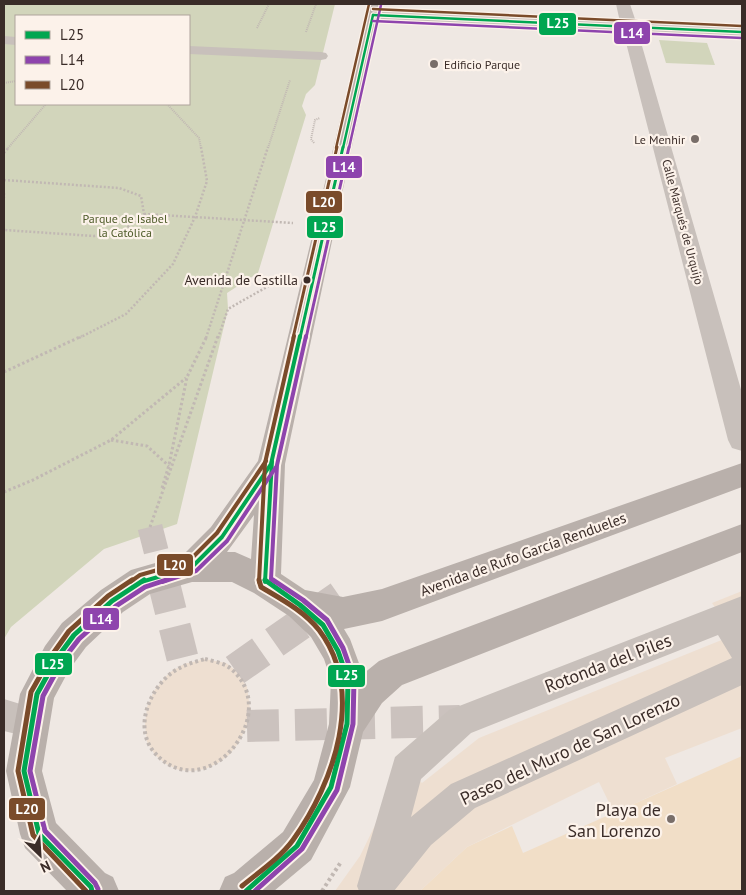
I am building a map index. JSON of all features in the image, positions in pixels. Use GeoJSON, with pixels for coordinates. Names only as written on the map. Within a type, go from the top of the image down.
{"type":"FeatureCollection","features":[{"type":"Feature","properties":{"kind":"main road"},"geometry":{"type":"LineString","coordinates":[[265,582],[272,464],[374,9]]}},
{"type":"Feature","properties":{"kind":"main road"},"geometry":{"type":"LineString","coordinates":[[192,567],[222,537],[272,464]]}},
{"type":"Feature","properties":{"kind":"main road","name":"Avenida de Rufo García Rendueles"},"geometry":{"type":"LineString","coordinates":[[300,605],[343,613],[382,605],[742,475]]}},
{"type":"Feature","properties":{"kind":"main road"},"geometry":{"type":"LineString","coordinates":[[347,724],[370,691],[391,673],[742,538]]}},
{"type":"Feature","properties":{"kind":"main road"},"geometry":{"type":"LineString","coordinates":[[94,890],[39,834],[24,771],[18,719],[37,694],[57,658],[74,635],[112,601],[142,581],[192,567],[235,567],[265,582],[300,605],[323,625],[338,651],[348,680],[347,724],[331,786],[297,846],[244,890]]}},
{"type":"Feature","properties":{"kind":"street","name":"Calle Marqués de Urquijo"},"geometry":{"type":"LineString","coordinates":[[623,4],[742,440]]}},
{"type":"Feature","properties":{"kind":"street"},"geometry":{"type":"LineString","coordinates":[[374,9],[629,27],[742,32]]}},
{"type":"Feature","properties":{"kind":"street"},"geometry":{"type":"LineString","coordinates":[[190,50],[321,56]]}},
{"type":"Feature","properties":{"kind":"street","name":"Rotonda del Piles"},"geometry":{"type":"LineString","coordinates":[[373,888],[407,769],[460,721],[733,615],[742,647]]}},
{"type":"Feature","properties":{"kind":"street","name":"Paseo del Muro de San Lorenzo"},"geometry":{"type":"LineString","coordinates":[[373,888],[420,833],[463,796],[742,669]]}},
{"type":"Feature","properties":{"kind":"path"},"geometry":{"type":"LineString","coordinates":[[170,467],[187,377],[207,336],[316,4]]}},
{"type":"Feature","properties":{"kind":"path"},"geometry":{"type":"LineString","coordinates":[[4,153],[45,105]]}},
{"type":"Feature","properties":{"kind":"path"},"geometry":{"type":"LineString","coordinates":[[4,372],[108,325],[126,314],[173,264],[195,217],[208,180],[199,138],[169,105]]}},
{"type":"Feature","properties":{"kind":"path"},"geometry":{"type":"LineString","coordinates":[[4,180],[119,188],[141,196],[144,214]]}},
{"type":"Feature","properties":{"kind":"path"},"geometry":{"type":"LineString","coordinates":[[4,193],[4,198]]}},
{"type":"Feature","properties":{"kind":"path"},"geometry":{"type":"LineString","coordinates":[[4,230],[94,236],[124,230],[144,214],[301,224]]}},
{"type":"Feature","properties":{"kind":"path"},"geometry":{"type":"LineString","coordinates":[[150,527],[228,309],[287,276]]}},
{"type":"Feature","properties":{"kind":"path"},"geometry":{"type":"LineString","coordinates":[[4,492],[33,480],[110,440],[187,377]]}},
{"type":"Feature","properties":{"kind":"path"},"geometry":{"type":"LineString","coordinates":[[110,440],[146,446],[170,467]]}},
{"type":"Feature","properties":{"kind":"path"},"geometry":{"type":"LineString","coordinates":[[205,659],[226,663],[235,670],[247,687],[250,709],[247,726],[230,754],[218,763],[192,772],[179,770],[160,759],[147,742],[145,725],[147,707],[154,690],[169,673],[184,664],[205,659]]}},
{"type":"Feature","properties":{"kind":"green space","name":"Parque de Isabel la Católica"},"geometry":{"type":"Polygon","coordinates":[[[4,4],[335,4],[315,85],[306,94],[302,106],[306,115],[258,273],[227,293],[228,309],[177,524],[104,549],[11,627],[4,639],[4,4]]]}},
{"type":"Feature","properties":{"kind":"green space"},"geometry":{"type":"Polygon","coordinates":[[[659,40],[707,43],[715,65],[666,63],[659,40]]]}},
{"type":"Feature","properties":{"kind":"sand","name":"Playa de San Lorenzo"},"geometry":{"type":"Polygon","coordinates":[[[742,756],[742,891],[420,891],[467,847],[512,826],[523,853],[742,756]]]}},
{"type":"Feature","properties":{"kind":"shaded area"},"geometry":{"type":"Polygon","coordinates":[[[742,591],[742,728],[665,758],[677,784],[614,813],[599,782],[467,847],[420,891],[335,891],[360,856],[380,815],[400,762],[422,783],[479,738],[734,635],[712,603],[742,591]]]}},
{"type":"Feature","properties":{"kind":"shaded area"},"geometry":{"type":"Polygon","coordinates":[[[205,659],[226,663],[235,670],[247,687],[250,709],[247,726],[230,754],[218,763],[205,769],[179,770],[166,764],[155,755],[147,742],[145,725],[147,707],[154,691],[169,673],[184,664],[205,659]]]}},
{"type":"Feature","properties":{"kind":"tunnel"},"geometry":{"type":"LineString","coordinates":[[150,527],[164,582]]}},
{"type":"Feature","properties":{"kind":"tunnel"},"geometry":{"type":"LineString","coordinates":[[163,580],[184,664]]}},
{"type":"Feature","properties":{"kind":"tunnel"},"geometry":{"type":"LineString","coordinates":[[235,670],[352,588]]}},
{"type":"Feature","properties":{"kind":"tunnel"},"geometry":{"type":"LineString","coordinates":[[247,726],[460,721]]}},
{"type":"Feature","properties":{"kind":"transit line","name":"L20"},"geometry":{"type":"LineString","coordinates":[[242,886],[283,851],[304,823],[331,765],[340,724],[342,704],[341,676],[327,642],[314,623],[292,606],[261,587],[259,582],[265,463],[369,4]]}},
{"type":"Feature","properties":{"kind":"transit line","name":"L14"},"geometry":{"type":"LineString","coordinates":[[255,891],[302,849],[337,790],[353,724],[354,679],[343,648],[327,620],[303,600],[271,579],[277,465],[381,5]]}},
{"type":"Feature","properties":{"kind":"transit line","name":"L20"},"geometry":{"type":"LineString","coordinates":[[373,9],[742,26]]}},
{"type":"Feature","properties":{"kind":"transit line","name":"L25"},"geometry":{"type":"LineString","coordinates":[[373,15],[742,32]]}},
{"type":"Feature","properties":{"kind":"transit line","name":"L25"},"geometry":{"type":"LineString","coordinates":[[92,891],[91,887],[39,834],[24,771],[37,694],[57,658],[74,635],[112,601],[142,581],[192,567],[222,537],[271,464],[373,15]]}},
{"type":"Feature","properties":{"kind":"transit line","name":"L14"},"geometry":{"type":"LineString","coordinates":[[373,21],[742,38]]}},
{"type":"Feature","properties":{"kind":"transit line","name":"L20"},"geometry":{"type":"LineString","coordinates":[[86,891],[33,835],[18,771],[31,692],[52,655],[69,631],[108,596],[140,575],[189,561],[217,533],[266,461]]}},
{"type":"Feature","properties":{"kind":"transit line","name":"L25"},"geometry":{"type":"LineString","coordinates":[[246,891],[297,846],[331,787],[347,724],[348,680],[338,651],[323,625],[300,605],[265,582],[272,461]]}},
{"type":"Feature","properties":{"kind":"transit line","name":"L14"},"geometry":{"type":"LineString","coordinates":[[98,889],[95,883],[45,831],[30,771],[43,696],[62,661],[79,639],[116,606],[145,587],[196,571],[227,541],[276,467]]}},
{"type":"Feature","properties":{"kind":"place","name":"Edificio Parque"},"geometry":{"type":"Point","coordinates":[434,64]}},
{"type":"Feature","properties":{"kind":"place","name":"Le Menhir"},"geometry":{"type":"Point","coordinates":[695,139]}},
{"type":"Feature","properties":{"kind":"place","name":"Avenida de Castilla"},"geometry":{"type":"Point","coordinates":[307,280]}},
{"type":"Feature","properties":{"kind":"place","name":"Playa de San Lorenzo"},"geometry":{"type":"Point","coordinates":[671,819]}}]}
